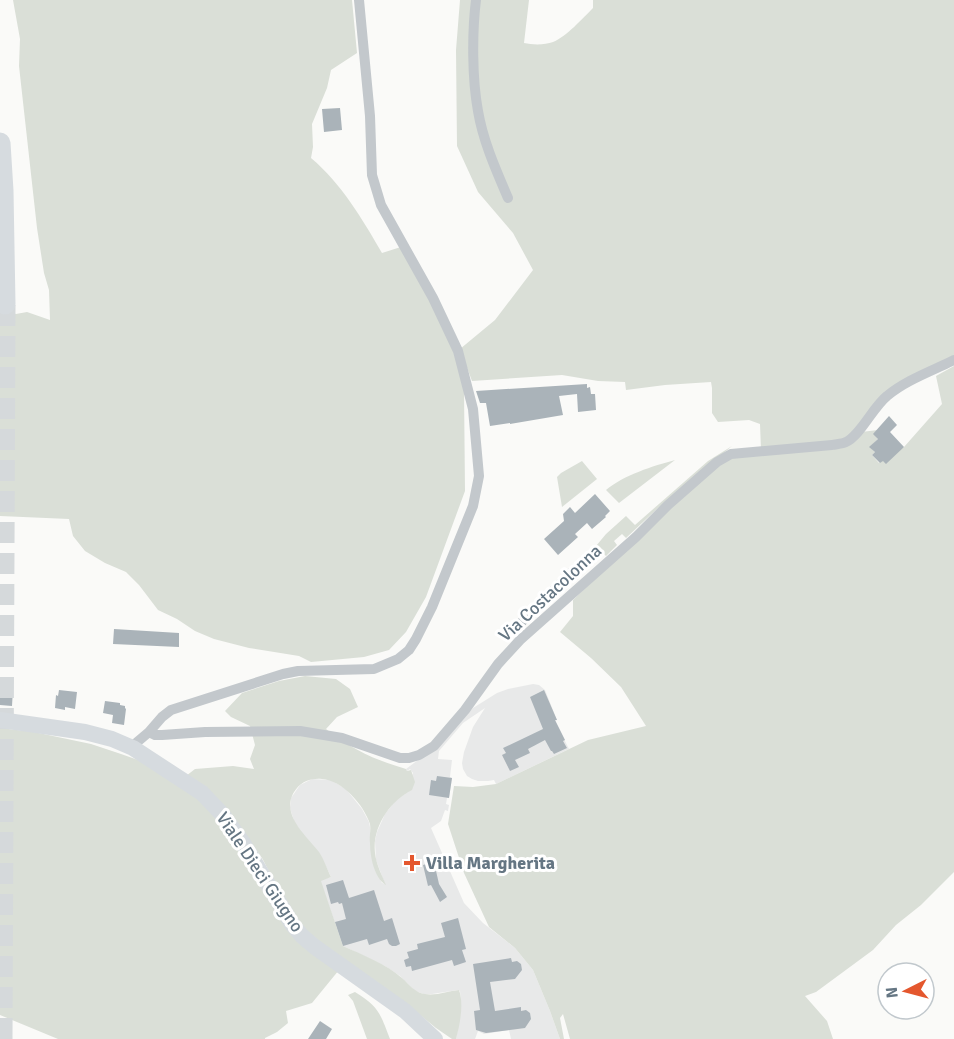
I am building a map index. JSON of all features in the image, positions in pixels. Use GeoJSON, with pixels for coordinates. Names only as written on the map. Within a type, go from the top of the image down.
{"type":"FeatureCollection","features":[{"type":"Feature","properties":{"kind":"highway"},"geometry":{"type":"LineString","coordinates":[[0,143],[5,304]]}},
{"type":"Feature","properties":{"kind":"main road","name":"Viale Dieci Giugno"},"geometry":{"type":"LineString","coordinates":[[0,720],[85,732],[111,739],[133,748],[202,793],[222,814],[243,843],[278,903],[302,936],[405,1011],[435,1039]]}},
{"type":"Feature","properties":{"kind":"street"},"geometry":{"type":"LineString","coordinates":[[133,748],[171,710],[283,674],[298,671],[374,669],[398,659],[409,650],[432,607],[473,506],[479,476],[473,409],[458,351],[433,298],[381,205],[372,175],[370,116],[359,0]]}},
{"type":"Feature","properties":{"kind":"street"},"geometry":{"type":"LineString","coordinates":[[476,0],[474,36],[478,110],[496,171],[508,198]]}},
{"type":"Feature","properties":{"kind":"street","name":"Via Costacolonna"},"geometry":{"type":"LineString","coordinates":[[149,732],[162,735],[300,731],[342,738],[400,758],[419,755],[434,746],[465,710],[498,664],[520,640],[717,462],[731,454],[846,442],[856,435],[885,397],[897,388],[954,360]]}},
{"type":"Feature","properties":{"kind":"shaded area"},"geometry":{"type":"Polygon","coordinates":[[[13,0],[352,0],[357,53],[331,70],[327,88],[312,124],[311,158],[342,190],[382,253],[404,246],[458,351],[464,390],[465,491],[426,597],[406,632],[389,650],[364,657],[311,662],[299,656],[249,648],[214,639],[158,610],[126,572],[85,551],[73,536],[69,519],[0,516],[0,309],[16,314],[27,312],[50,320],[49,290],[37,228],[19,66],[20,39],[13,0]]]}},
{"type":"Feature","properties":{"kind":"shaded area"},"geometry":{"type":"Polygon","coordinates":[[[460,0],[529,0],[524,43],[546,44],[558,40],[569,32],[593,8],[593,0],[954,0],[954,357],[904,381],[861,432],[878,430],[874,434],[878,439],[870,447],[875,452],[872,455],[879,463],[904,447],[942,404],[936,376],[954,366],[954,872],[921,905],[896,925],[873,950],[816,992],[805,996],[827,1021],[833,1039],[570,1039],[563,1014],[560,1018],[564,1039],[560,1039],[533,970],[515,948],[489,927],[464,873],[448,824],[454,786],[473,787],[496,784],[588,740],[646,726],[621,687],[560,632],[573,616],[573,600],[717,462],[761,450],[760,424],[749,420],[718,422],[712,413],[711,382],[626,390],[625,382],[598,381],[562,375],[472,381],[460,349],[495,320],[533,270],[513,233],[478,192],[457,146],[456,50],[460,0]]]}},
{"type":"Feature","properties":{"kind":"shaded area"},"geometry":{"type":"Polygon","coordinates":[[[732,446],[626,538],[622,534],[614,541],[617,545],[606,556],[596,546],[626,516],[635,525],[708,461],[732,446]]]}},
{"type":"Feature","properties":{"kind":"shaded area"},"geometry":{"type":"Polygon","coordinates":[[[675,460],[619,503],[606,490],[630,475],[675,460]]]}},
{"type":"Feature","properties":{"kind":"shaded area"},"geometry":{"type":"Polygon","coordinates":[[[582,461],[597,479],[562,507],[557,477],[582,461]]]}},
{"type":"Feature","properties":{"kind":"shaded area"},"geometry":{"type":"Polygon","coordinates":[[[305,676],[336,679],[350,689],[358,707],[337,717],[326,729],[364,753],[407,771],[411,770],[415,782],[412,790],[397,801],[384,816],[376,834],[376,857],[386,885],[378,877],[372,860],[370,824],[363,809],[351,795],[330,780],[318,779],[308,780],[302,784],[292,797],[290,806],[296,823],[319,852],[331,877],[321,881],[343,946],[389,968],[421,993],[433,994],[459,990],[461,1008],[456,1039],[452,1039],[436,1028],[341,959],[306,930],[282,896],[262,858],[228,811],[186,776],[195,769],[233,766],[254,769],[250,759],[255,745],[250,726],[231,717],[225,711],[242,693],[279,681],[305,676]]]}},
{"type":"Feature","properties":{"kind":"shaded area","name":"Villa Margherita"},"geometry":{"type":"Polygon","coordinates":[[[533,684],[545,690],[557,720],[555,721],[569,749],[496,784],[494,780],[472,779],[463,769],[464,752],[473,727],[485,708],[463,723],[439,751],[438,759],[452,760],[450,777],[452,778],[446,804],[449,805],[448,811],[445,810],[441,821],[431,828],[464,903],[483,923],[515,948],[533,970],[560,1039],[511,1039],[509,1030],[484,1034],[478,1031],[475,1039],[456,1039],[460,1016],[460,991],[424,994],[415,991],[400,976],[385,966],[343,946],[320,880],[331,877],[320,854],[294,821],[290,808],[291,798],[300,785],[312,779],[331,780],[346,789],[369,822],[375,870],[382,883],[385,884],[376,860],[375,841],[385,814],[397,799],[405,794],[413,773],[410,769],[407,771],[406,769],[426,754],[473,708],[497,693],[533,684]]]}},
{"type":"Feature","properties":{"kind":"shaded area"},"geometry":{"type":"Polygon","coordinates":[[[0,728],[34,732],[91,744],[141,761],[206,802],[252,864],[339,970],[312,1003],[286,1011],[288,1023],[265,1039],[58,1039],[0,1015],[0,728]]]}},
{"type":"Feature","properties":{"kind":"shaded area"},"geometry":{"type":"Polygon","coordinates":[[[355,992],[378,1011],[390,1039],[367,1039],[353,1001],[348,995],[355,992]]]}},
{"type":"Feature","properties":{"kind":"building"},"geometry":{"type":"Polygon","coordinates":[[[340,108],[342,130],[324,132],[322,109],[340,108]]]}},
{"type":"Feature","properties":{"kind":"building"},"geometry":{"type":"Polygon","coordinates":[[[587,384],[591,394],[595,394],[596,410],[578,412],[577,394],[559,396],[563,415],[490,426],[486,403],[480,403],[476,391],[587,384]]]}},
{"type":"Feature","properties":{"kind":"building"},"geometry":{"type":"Polygon","coordinates":[[[889,416],[897,425],[890,432],[904,447],[886,464],[883,461],[880,463],[872,455],[875,452],[869,447],[878,439],[873,434],[889,416]]]}},
{"type":"Feature","properties":{"kind":"building"},"geometry":{"type":"Polygon","coordinates":[[[595,494],[610,511],[592,529],[587,523],[575,534],[578,537],[558,555],[544,539],[564,521],[563,514],[570,507],[575,513],[595,494]]]}},
{"type":"Feature","properties":{"kind":"building"},"geometry":{"type":"Polygon","coordinates":[[[571,566],[580,574],[515,634],[509,628],[571,566]]]}},
{"type":"Feature","properties":{"kind":"building"},"geometry":{"type":"Polygon","coordinates":[[[114,629],[179,633],[179,647],[113,644],[114,629]]]}},
{"type":"Feature","properties":{"kind":"building"},"geometry":{"type":"Polygon","coordinates":[[[0,688],[13,689],[12,706],[0,705],[0,688]]]}},
{"type":"Feature","properties":{"kind":"building"},"geometry":{"type":"Polygon","coordinates":[[[59,690],[77,692],[75,709],[55,708],[56,695],[58,696],[59,690]]]}},
{"type":"Feature","properties":{"kind":"building"},"geometry":{"type":"Polygon","coordinates":[[[544,690],[567,748],[554,754],[545,740],[528,749],[530,753],[515,760],[519,767],[510,771],[502,755],[506,753],[503,748],[543,729],[530,697],[544,690]]]}},
{"type":"Feature","properties":{"kind":"building"},"geometry":{"type":"Polygon","coordinates":[[[105,701],[125,706],[124,725],[112,723],[113,715],[103,713],[105,701]]]}},
{"type":"Feature","properties":{"kind":"building"},"geometry":{"type":"Polygon","coordinates":[[[437,776],[452,778],[449,798],[429,795],[431,780],[436,781],[437,776]]]}},
{"type":"Feature","properties":{"kind":"building"},"geometry":{"type":"Polygon","coordinates":[[[434,862],[439,884],[447,897],[440,902],[431,885],[428,886],[423,865],[434,862]]]}},
{"type":"Feature","properties":{"kind":"building"},"geometry":{"type":"Polygon","coordinates":[[[343,880],[349,898],[374,890],[384,921],[392,918],[400,944],[392,946],[387,939],[369,945],[367,939],[343,946],[335,922],[346,919],[342,903],[331,904],[326,885],[343,880]]]}},
{"type":"Feature","properties":{"kind":"building"},"geometry":{"type":"Polygon","coordinates":[[[458,918],[466,949],[462,950],[466,962],[454,966],[452,960],[412,971],[411,966],[406,967],[404,960],[409,958],[407,952],[418,949],[417,944],[445,937],[441,923],[458,918]]]}},
{"type":"Feature","properties":{"kind":"building"},"geometry":{"type":"Polygon","coordinates":[[[511,958],[512,962],[517,961],[521,964],[522,970],[515,979],[490,982],[495,1011],[521,1007],[521,1011],[526,1010],[530,1013],[531,1019],[525,1028],[486,1033],[476,1030],[474,1011],[480,1010],[473,964],[511,958]]]}},
{"type":"Feature","properties":{"kind":"building"},"geometry":{"type":"Polygon","coordinates":[[[320,1021],[332,1029],[326,1039],[308,1039],[320,1021]]]}},
{"type":"Feature","properties":{"kind":"tunnel"},"geometry":{"type":"LineString","coordinates":[[2,1039],[5,304]]}},
{"type":"Feature","properties":{"kind":"place","name":"Villa Margherita"},"geometry":{"type":"Point","coordinates":[412,863]}}]}
